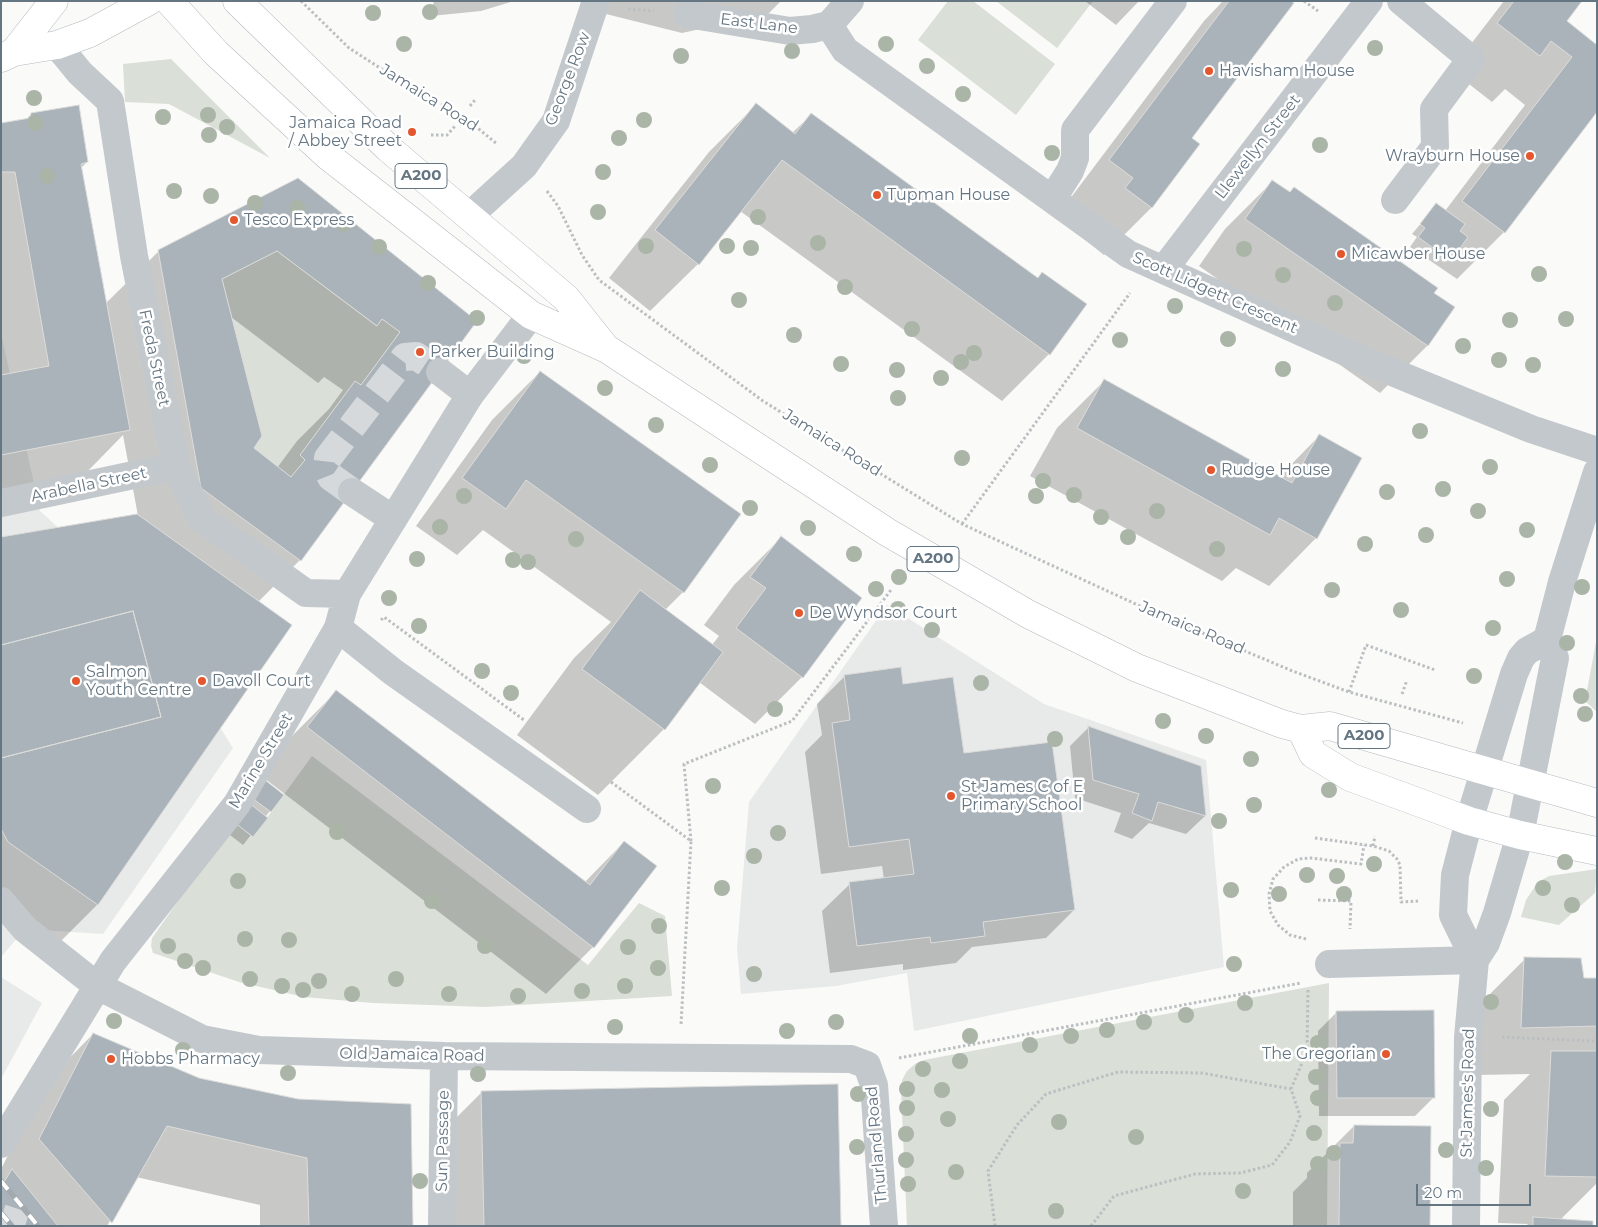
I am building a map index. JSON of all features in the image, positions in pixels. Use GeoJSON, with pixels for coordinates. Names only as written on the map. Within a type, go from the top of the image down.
{"type":"FeatureCollection","features":[{"type":"Feature","properties":{"kind":"main road"},"geometry":{"type":"LineString","coordinates":[[7,55],[54,1]]}},
{"type":"Feature","properties":{"kind":"main road"},"geometry":{"type":"LineString","coordinates":[[7,55],[57,45],[90,33],[149,1]]}},
{"type":"Feature","properties":{"kind":"main road","name":"A200"},"geometry":{"type":"LineString","coordinates":[[169,1],[216,53],[328,156],[531,315],[607,350],[887,532],[1028,614],[1145,672],[1301,729],[1330,726],[1597,803]]}},
{"type":"Feature","properties":{"kind":"main road","name":"A200"},"geometry":{"type":"LineString","coordinates":[[237,1],[388,148],[566,298],[607,350]]}},
{"type":"Feature","properties":{"kind":"main road","name":"A200"},"geometry":{"type":"LineString","coordinates":[[1301,729],[1313,754],[1350,777],[1469,821],[1520,835],[1597,851]]}},
{"type":"Feature","properties":{"kind":"street"},"geometry":{"type":"LineString","coordinates":[[828,25],[850,1]]}},
{"type":"Feature","properties":{"kind":"street"},"geometry":{"type":"LineString","coordinates":[[1053,198],[1070,171],[1075,158],[1075,130],[1173,1]]}},
{"type":"Feature","properties":{"kind":"street","name":"Llewellyn Street"},"geometry":{"type":"LineString","coordinates":[[1158,266],[1369,1]]}},
{"type":"Feature","properties":{"kind":"street"},"geometry":{"type":"LineString","coordinates":[[1395,200],[1435,147],[1434,109],[1471,60],[1402,1]]}},
{"type":"Feature","properties":{"kind":"street","name":"George Row"},"geometry":{"type":"LineString","coordinates":[[468,216],[524,166],[556,120],[595,4]]}},
{"type":"Feature","properties":{"kind":"street","name":"East Lane"},"geometry":{"type":"LineString","coordinates":[[687,14],[790,31],[828,25]]}},
{"type":"Feature","properties":{"kind":"street","name":"Scott Lidgett Crescent"},"geometry":{"type":"LineString","coordinates":[[828,25],[845,50],[1053,198],[1128,254],[1377,366],[1531,429],[1597,450]]}},
{"type":"Feature","properties":{"kind":"street","name":"Freda Street"},"geometry":{"type":"LineString","coordinates":[[57,45],[80,74],[110,101],[140,287],[176,466],[202,519],[306,593],[347,594]]}},
{"type":"Feature","properties":{"kind":"street","name":"Marine Street"},"geometry":{"type":"LineString","coordinates":[[1,1144],[96,985],[238,804],[338,628],[347,594],[470,395],[531,315]]}},
{"type":"Feature","properties":{"kind":"street"},"geometry":{"type":"LineString","coordinates":[[440,372],[470,395]]}},
{"type":"Feature","properties":{"kind":"street","name":"Arabella Street"},"geometry":{"type":"LineString","coordinates":[[1,503],[176,466]]}},
{"type":"Feature","properties":{"kind":"street"},"geometry":{"type":"LineString","coordinates":[[1329,964],[1475,960],[1453,915],[1456,875],[1469,821],[1514,674],[1521,658],[1528,651],[1547,640],[1562,582],[1597,472]]}},
{"type":"Feature","properties":{"kind":"street"},"geometry":{"type":"LineString","coordinates":[[352,492],[392,520]]}},
{"type":"Feature","properties":{"kind":"street"},"geometry":{"type":"LineString","coordinates":[[338,628],[393,672],[587,809]]}},
{"type":"Feature","properties":{"kind":"street","name":"St James's Road"},"geometry":{"type":"LineString","coordinates":[[1466,1226],[1468,1037],[1475,960],[1486,943],[1497,913],[1520,835],[1555,658],[1547,640]]}},
{"type":"Feature","properties":{"kind":"street","name":"Old Jamaica Road"},"geometry":{"type":"LineString","coordinates":[[1,901],[25,930],[96,985],[202,1039],[212,1041],[268,1051],[444,1056],[851,1059],[867,1065]]}},
{"type":"Feature","properties":{"kind":"street","name":"Sun Passage"},"geometry":{"type":"LineString","coordinates":[[442,1226],[444,1056]]}},
{"type":"Feature","properties":{"kind":"street","name":"Thurland Road"},"geometry":{"type":"LineString","coordinates":[[867,1065],[874,1085],[884,1226]]}},
{"type":"Feature","properties":{"kind":"path","name":"Jamaica Road"},"geometry":{"type":"LineString","coordinates":[[301,1],[349,48],[408,86],[463,116],[524,166],[550,195],[578,248],[599,280],[764,401],[962,524],[1153,612],[1290,670],[1349,692],[1433,713],[1471,726]]}},
{"type":"Feature","properties":{"kind":"path"},"geometry":{"type":"LineString","coordinates":[[595,4],[687,14]]}},
{"type":"Feature","properties":{"kind":"path"},"geometry":{"type":"LineString","coordinates":[[470,106],[475,100]]}},
{"type":"Feature","properties":{"kind":"path"},"geometry":{"type":"LineString","coordinates":[[431,136],[447,136],[456,125]]}},
{"type":"Feature","properties":{"kind":"path"},"geometry":{"type":"LineString","coordinates":[[962,524],[1158,266]]}},
{"type":"Feature","properties":{"kind":"path"},"geometry":{"type":"LineString","coordinates":[[692,841],[684,764],[792,721],[891,590]]}},
{"type":"Feature","properties":{"kind":"path"},"geometry":{"type":"LineString","coordinates":[[1349,692],[1366,645],[1435,670]]}},
{"type":"Feature","properties":{"kind":"path"},"geometry":{"type":"LineString","coordinates":[[1402,694],[1407,680]]}},
{"type":"Feature","properties":{"kind":"path"},"geometry":{"type":"LineString","coordinates":[[1372,846],[1375,836]]}},
{"type":"Feature","properties":{"kind":"path"},"geometry":{"type":"LineString","coordinates":[[1315,838],[1372,846],[1389,851],[1400,865],[1401,902],[1418,901]]}},
{"type":"Feature","properties":{"kind":"path"},"geometry":{"type":"LineString","coordinates":[[1312,939],[1290,935],[1278,925],[1270,910],[1268,894],[1273,879],[1284,867],[1298,859],[1311,858],[1361,864],[1364,845]]}},
{"type":"Feature","properties":{"kind":"path"},"geometry":{"type":"LineString","coordinates":[[1318,900],[1351,901],[1350,935]]}},
{"type":"Feature","properties":{"kind":"path"},"geometry":{"type":"LineString","coordinates":[[867,1065],[1308,981],[1307,1051],[1291,1089],[1300,1116],[1290,1142],[1272,1165],[1240,1173],[1195,1174],[1114,1196],[1091,1226]]}},
{"type":"Feature","properties":{"kind":"path"},"geometry":{"type":"LineString","coordinates":[[1468,1037],[1594,1040]]}},
{"type":"Feature","properties":{"kind":"path"},"geometry":{"type":"LineString","coordinates":[[995,1226],[988,1171],[1017,1125],[1046,1094],[1118,1072],[1202,1073],[1291,1089]]}},
{"type":"Feature","properties":{"kind":"shaded area"},"geometry":{"type":"Polygon","coordinates":[[[948,1],[973,1],[1055,64],[1016,115],[918,40],[948,1]]]}},
{"type":"Feature","properties":{"kind":"shaded area"},"geometry":{"type":"Polygon","coordinates":[[[996,1],[1093,1],[1057,48],[996,1]]]}},
{"type":"Feature","properties":{"kind":"shaded area"},"geometry":{"type":"Polygon","coordinates":[[[171,59],[270,158],[169,104],[125,102],[123,64],[171,59]]]}},
{"type":"Feature","properties":{"kind":"shaded area"},"geometry":{"type":"Polygon","coordinates":[[[277,251],[376,326],[382,319],[400,332],[361,385],[355,382],[300,455],[305,460],[291,477],[254,448],[262,436],[222,279],[277,251]]]}},
{"type":"Feature","properties":{"kind":"shaded area"},"geometry":{"type":"Polygon","coordinates":[[[1,333],[40,511],[141,603],[233,748],[103,934],[25,929],[1,957],[1,333]]]}},
{"type":"Feature","properties":{"kind":"shaded area"},"geometry":{"type":"Polygon","coordinates":[[[887,605],[1044,704],[1206,760],[1224,967],[914,1031],[907,973],[836,986],[741,994],[737,948],[749,802],[887,605]]]}},
{"type":"Feature","properties":{"kind":"shaded area"},"geometry":{"type":"Polygon","coordinates":[[[1597,637],[1597,712],[1585,701],[1597,637]]]}},
{"type":"Feature","properties":{"kind":"shaded area"},"geometry":{"type":"Polygon","coordinates":[[[312,756],[588,965],[639,903],[665,916],[672,996],[485,1007],[373,1003],[304,997],[239,982],[153,953],[151,946],[152,938],[234,822],[253,837],[312,756]]]}},
{"type":"Feature","properties":{"kind":"shaded area"},"geometry":{"type":"Polygon","coordinates":[[[1597,869],[1595,893],[1559,925],[1521,917],[1526,900],[1538,882],[1549,876],[1597,869]]]}},
{"type":"Feature","properties":{"kind":"shaded area"},"geometry":{"type":"Polygon","coordinates":[[[1,977],[42,1003],[1,1079],[1,977]]]}},
{"type":"Feature","properties":{"kind":"shaded area"},"geometry":{"type":"Polygon","coordinates":[[[1329,983],[1327,1226],[907,1226],[901,1090],[902,1080],[907,1071],[915,1064],[924,1060],[1329,983]]]}},
{"type":"Feature","properties":{"kind":"building","name":"Havisham House"},"geometry":{"type":"Polygon","coordinates":[[[1229,1],[1291,1],[1294,3],[1192,138],[1200,144],[1152,208],[1125,188],[1133,178],[1109,160],[1229,1]]]}},
{"type":"Feature","properties":{"kind":"building","name":"Wrayburn House"},"geometry":{"type":"Polygon","coordinates":[[[1514,1],[1582,1],[1567,21],[1597,45],[1597,112],[1505,233],[1462,201],[1572,57],[1551,41],[1540,56],[1497,23],[1514,1]]]}},
{"type":"Feature","properties":{"kind":"building","name":"Tupman House"},"geometry":{"type":"Polygon","coordinates":[[[756,103],[795,134],[811,113],[1038,278],[1042,272],[1087,304],[1050,355],[782,160],[699,265],[655,230],[756,103]]]}},
{"type":"Feature","properties":{"kind":"building"},"geometry":{"type":"Polygon","coordinates":[[[79,105],[88,162],[81,164],[130,430],[1,455],[1,375],[49,366],[15,172],[1,172],[1,123],[30,118],[31,113],[79,105]]]}},
{"type":"Feature","properties":{"kind":"building","name":"Parker Building"},"geometry":{"type":"Polygon","coordinates":[[[298,178],[477,321],[301,561],[201,488],[158,250],[298,178]],[[277,251],[222,279],[262,436],[254,448],[291,477],[305,460],[300,455],[355,381],[361,385],[400,332],[382,319],[377,326],[277,251]]]}},
{"type":"Feature","properties":{"kind":"building","name":"Micawber House"},"geometry":{"type":"Polygon","coordinates":[[[1272,180],[1290,192],[1294,187],[1438,288],[1434,293],[1455,307],[1428,346],[1245,219],[1272,180]]]}},
{"type":"Feature","properties":{"kind":"building"},"geometry":{"type":"Polygon","coordinates":[[[1436,203],[1465,224],[1460,231],[1468,237],[1451,261],[1418,237],[1425,228],[1420,224],[1436,203]]]}},
{"type":"Feature","properties":{"kind":"building"},"geometry":{"type":"Polygon","coordinates":[[[540,371],[741,514],[684,593],[526,480],[506,509],[462,478],[540,371]]]}},
{"type":"Feature","properties":{"kind":"building","name":"Rudge House"},"geometry":{"type":"Polygon","coordinates":[[[1104,379],[1292,483],[1319,434],[1362,458],[1317,539],[1279,518],[1270,535],[1077,428],[1104,379]]]}},
{"type":"Feature","properties":{"kind":"building","name":"Davoll Court"},"geometry":{"type":"Polygon","coordinates":[[[137,514],[292,625],[98,905],[8,842],[1,829],[1,758],[161,717],[133,611],[1,645],[1,537],[137,514]]]}},
{"type":"Feature","properties":{"kind":"building","name":"De Wyndsor Court"},"geometry":{"type":"Polygon","coordinates":[[[781,536],[862,598],[803,678],[736,628],[766,588],[750,577],[781,536]]]}},
{"type":"Feature","properties":{"kind":"building"},"geometry":{"type":"Polygon","coordinates":[[[640,590],[723,652],[665,730],[582,669],[640,590]]]}},
{"type":"Feature","properties":{"kind":"building","name":"Salmon Youth Centre"},"geometry":{"type":"Polygon","coordinates":[[[133,611],[161,717],[1,758],[1,645],[133,611]]]}},
{"type":"Feature","properties":{"kind":"building","name":"St James C of E Primary School"},"geometry":{"type":"Polygon","coordinates":[[[901,667],[903,684],[953,677],[964,753],[1052,742],[1075,910],[983,922],[985,936],[931,943],[930,937],[857,946],[849,882],[914,874],[909,839],[849,847],[832,723],[850,720],[844,675],[901,667]]]}},
{"type":"Feature","properties":{"kind":"building"},"geometry":{"type":"Polygon","coordinates":[[[336,690],[590,885],[624,841],[657,866],[594,948],[307,727],[336,690]]]}},
{"type":"Feature","properties":{"kind":"building"},"geometry":{"type":"Polygon","coordinates":[[[1088,726],[1201,766],[1206,816],[1158,802],[1152,821],[1132,813],[1139,794],[1093,780],[1088,726]]]}},
{"type":"Feature","properties":{"kind":"building"},"geometry":{"type":"Polygon","coordinates":[[[265,780],[284,795],[271,812],[252,798],[265,780]]]}},
{"type":"Feature","properties":{"kind":"building"},"geometry":{"type":"Polygon","coordinates":[[[249,803],[268,818],[253,837],[234,822],[249,803]]]}},
{"type":"Feature","properties":{"kind":"building"},"geometry":{"type":"Polygon","coordinates":[[[1524,957],[1581,958],[1584,978],[1597,978],[1597,1026],[1521,1028],[1524,957]]]}},
{"type":"Feature","properties":{"kind":"building","name":"The Gregorian"},"geometry":{"type":"Polygon","coordinates":[[[1434,1010],[1435,1098],[1337,1098],[1336,1011],[1434,1010]]]}},
{"type":"Feature","properties":{"kind":"building"},"geometry":{"type":"Polygon","coordinates":[[[93,1033],[199,1078],[298,1099],[411,1104],[413,1226],[309,1226],[307,1158],[167,1126],[112,1223],[39,1139],[93,1033]]]}},
{"type":"Feature","properties":{"kind":"building"},"geometry":{"type":"Polygon","coordinates":[[[1551,1051],[1597,1051],[1597,1177],[1545,1176],[1551,1051]]]}},
{"type":"Feature","properties":{"kind":"building"},"geometry":{"type":"Polygon","coordinates":[[[838,1084],[841,1226],[484,1226],[481,1091],[838,1084]]]}},
{"type":"Feature","properties":{"kind":"building"},"geometry":{"type":"Polygon","coordinates":[[[1354,1125],[1431,1126],[1430,1226],[1339,1226],[1340,1143],[1353,1143],[1354,1125]]]}},
{"type":"Feature","properties":{"kind":"building"},"geometry":{"type":"Polygon","coordinates":[[[12,1169],[58,1226],[1,1226],[1,1187],[12,1169]]]}},
{"type":"Feature","properties":{"kind":"building"},"geometry":{"type":"Polygon","coordinates":[[[1533,1217],[1593,1221],[1593,1226],[1533,1226],[1533,1217]]]}},
{"type":"Feature","properties":{"kind":"tunnel"},"geometry":{"type":"LineString","coordinates":[[352,492],[331,477],[327,467],[328,458],[405,357],[416,356],[440,372]]}},
{"type":"Feature","properties":{"kind":"tunnel"},"geometry":{"type":"LineString","coordinates":[[1,1218],[25,1226]]}},
{"type":"Feature","properties":{"kind":"railway"},"geometry":{"type":"LineString","coordinates":[[1,1181],[38,1226]]}},
{"type":"Feature","properties":{"kind":"railway"},"geometry":{"type":"LineString","coordinates":[[1,1213],[12,1226]]}},
{"type":"Feature","properties":{"kind":"place","name":"Havisham House"},"geometry":{"type":"Point","coordinates":[1209,71]}},
{"type":"Feature","properties":{"kind":"place","name":"Jamaica Road / Abbey Street"},"geometry":{"type":"Point","coordinates":[412,132]}},
{"type":"Feature","properties":{"kind":"place","name":"Wrayburn House"},"geometry":{"type":"Point","coordinates":[1530,156]}},
{"type":"Feature","properties":{"kind":"place","name":"Tupman House"},"geometry":{"type":"Point","coordinates":[877,195]}},
{"type":"Feature","properties":{"kind":"place","name":"Tesco Express"},"geometry":{"type":"Point","coordinates":[234,220]}},
{"type":"Feature","properties":{"kind":"place","name":"Micawber House"},"geometry":{"type":"Point","coordinates":[1341,254]}},
{"type":"Feature","properties":{"kind":"place","name":"Parker Building"},"geometry":{"type":"Point","coordinates":[420,352]}},
{"type":"Feature","properties":{"kind":"place","name":"Rudge House"},"geometry":{"type":"Point","coordinates":[1211,470]}},
{"type":"Feature","properties":{"kind":"place","name":"De Wyndsor Court"},"geometry":{"type":"Point","coordinates":[799,613]}},
{"type":"Feature","properties":{"kind":"place","name":"Salmon Youth Centre"},"geometry":{"type":"Point","coordinates":[76,681]}},
{"type":"Feature","properties":{"kind":"place","name":"Davoll Court"},"geometry":{"type":"Point","coordinates":[202,681]}},
{"type":"Feature","properties":{"kind":"place","name":"St James C of E Primary School"},"geometry":{"type":"Point","coordinates":[951,796]}},
{"type":"Feature","properties":{"kind":"place","name":"The Gregorian"},"geometry":{"type":"Point","coordinates":[1386,1054]}},
{"type":"Feature","properties":{"kind":"place","name":"Hobbs Pharmacy"},"geometry":{"type":"Point","coordinates":[111,1059]}}]}
